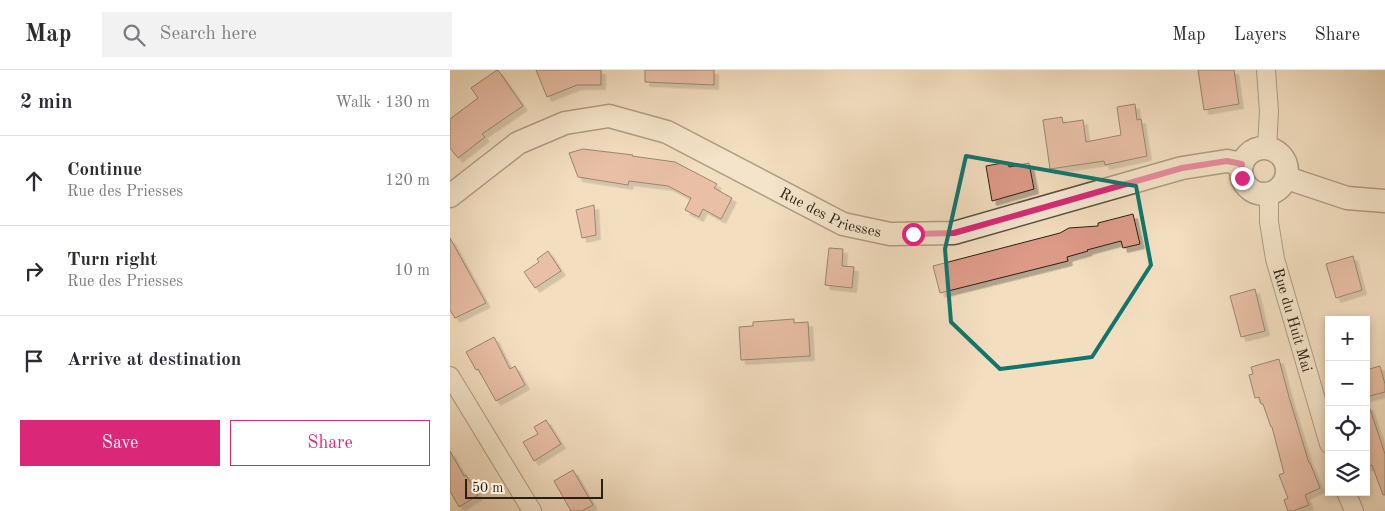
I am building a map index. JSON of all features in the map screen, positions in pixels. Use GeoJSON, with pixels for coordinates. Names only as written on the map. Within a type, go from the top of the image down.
{"type":"FeatureCollection","features":[{"type":"Feature","properties":{"kind":"street"},"geometry":{"type":"LineString","coordinates":[[1266,70],[1269,111],[1267,148]]}},
{"type":"Feature","properties":{"kind":"street","name":"Rue des Priesses"},"geometry":{"type":"LineString","coordinates":[[450,196],[518,142],[565,123],[609,116],[667,132],[843,224],[890,234],[954,233],[1182,168],[1227,161],[1242,164]]}},
{"type":"Feature","properties":{"kind":"street"},"geometry":{"type":"LineString","coordinates":[[1259,148],[1267,148],[1275,150],[1282,155],[1288,170],[1287,178],[1277,191],[1269,194],[1256,193],[1245,184],[1241,171],[1242,164],[1246,156],[1252,151],[1259,148]]}},
{"type":"Feature","properties":{"kind":"street"},"geometry":{"type":"LineString","coordinates":[[1287,178],[1348,198],[1385,201]]}},
{"type":"Feature","properties":{"kind":"street","name":"Rue du Huit Mai"},"geometry":{"type":"LineString","coordinates":[[1269,194],[1269,222],[1275,259],[1325,430]]}},
{"type":"Feature","properties":{"kind":"street"},"geometry":{"type":"LineString","coordinates":[[450,376],[532,511]]}},
{"type":"Feature","properties":{"kind":"street"},"geometry":{"type":"LineString","coordinates":[[1348,496],[1354,511]]}},
{"type":"Feature","properties":{"kind":"highlighted area"},"geometry":{"type":"Polygon","coordinates":[[[966,156],[1136,186],[1151,265],[1092,357],[1000,369],[951,322],[945,249],[966,156]]]}},
{"type":"Feature","properties":{"kind":"building"},"geometry":{"type":"Polygon","coordinates":[[[497,70],[523,106],[482,134],[485,137],[458,158],[450,148],[450,119],[478,98],[471,88],[497,70]]]}},
{"type":"Feature","properties":{"kind":"building"},"geometry":{"type":"Polygon","coordinates":[[[536,70],[601,70],[601,85],[577,85],[547,97],[536,70]]]}},
{"type":"Feature","properties":{"kind":"building"},"geometry":{"type":"Polygon","coordinates":[[[645,70],[714,70],[714,85],[645,82],[645,70]]]}},
{"type":"Feature","properties":{"kind":"building"},"geometry":{"type":"Polygon","coordinates":[[[1198,70],[1234,70],[1239,104],[1204,110],[1198,70]]]}},
{"type":"Feature","properties":{"kind":"building"},"geometry":{"type":"Polygon","coordinates":[[[1135,104],[1137,120],[1141,119],[1147,156],[1105,165],[1104,161],[1050,169],[1043,120],[1062,117],[1063,123],[1083,120],[1086,142],[1121,135],[1117,107],[1135,104]]]}},
{"type":"Feature","properties":{"kind":"building"},"geometry":{"type":"Polygon","coordinates":[[[583,149],[675,162],[717,184],[714,188],[732,198],[721,219],[703,209],[699,217],[685,210],[691,198],[668,186],[629,181],[628,185],[578,177],[569,153],[583,149]]]}},
{"type":"Feature","properties":{"kind":"building"},"geometry":{"type":"Polygon","coordinates":[[[1008,162],[1009,167],[1029,163],[1034,189],[992,201],[986,166],[1008,162]]]}},
{"type":"Feature","properties":{"kind":"building"},"geometry":{"type":"Polygon","coordinates":[[[594,205],[596,235],[582,238],[576,210],[594,205]]]}},
{"type":"Feature","properties":{"kind":"building"},"geometry":{"type":"Polygon","coordinates":[[[1133,214],[1140,244],[1123,248],[1121,241],[1067,257],[1068,261],[940,293],[933,266],[1060,233],[1069,228],[1098,226],[1098,223],[1133,214]]]}},
{"type":"Feature","properties":{"kind":"building"},"geometry":{"type":"Polygon","coordinates":[[[450,238],[486,303],[455,318],[450,310],[450,238]]]}},
{"type":"Feature","properties":{"kind":"building"},"geometry":{"type":"Polygon","coordinates":[[[829,248],[843,249],[842,266],[854,267],[852,288],[825,285],[829,248]]]}},
{"type":"Feature","properties":{"kind":"building"},"geometry":{"type":"Polygon","coordinates":[[[548,251],[561,271],[535,288],[524,272],[539,262],[537,259],[548,251]]]}},
{"type":"Feature","properties":{"kind":"building"},"geometry":{"type":"Polygon","coordinates":[[[1353,256],[1362,290],[1336,298],[1326,264],[1353,256]]]}},
{"type":"Feature","properties":{"kind":"building"},"geometry":{"type":"Polygon","coordinates":[[[1255,289],[1265,331],[1241,337],[1230,296],[1255,289]]]}},
{"type":"Feature","properties":{"kind":"building"},"geometry":{"type":"Polygon","coordinates":[[[794,319],[794,323],[808,322],[810,356],[741,360],[739,327],[753,326],[753,322],[794,319]]]}},
{"type":"Feature","properties":{"kind":"building"},"geometry":{"type":"Polygon","coordinates":[[[494,337],[510,369],[515,366],[525,385],[496,401],[466,352],[494,337]]]}},
{"type":"Feature","properties":{"kind":"building"},"geometry":{"type":"Polygon","coordinates":[[[1279,359],[1309,463],[1320,488],[1305,495],[1309,505],[1293,511],[1288,511],[1284,500],[1288,498],[1279,475],[1284,473],[1272,427],[1259,397],[1255,398],[1249,375],[1253,374],[1251,367],[1279,359]]]}},
{"type":"Feature","properties":{"kind":"building"},"geometry":{"type":"Polygon","coordinates":[[[1380,366],[1385,384],[1385,392],[1370,396],[1370,369],[1380,366]]]}},
{"type":"Feature","properties":{"kind":"building"},"geometry":{"type":"Polygon","coordinates":[[[1370,409],[1385,454],[1385,495],[1383,495],[1372,465],[1370,466],[1370,409]]]}},
{"type":"Feature","properties":{"kind":"building"},"geometry":{"type":"Polygon","coordinates":[[[546,420],[561,444],[534,461],[523,442],[538,434],[534,427],[546,420]]]}},
{"type":"Feature","properties":{"kind":"building"},"geometry":{"type":"Polygon","coordinates":[[[450,451],[464,476],[466,475],[478,495],[459,507],[450,491],[450,451]]]}},
{"type":"Feature","properties":{"kind":"building"},"geometry":{"type":"Polygon","coordinates":[[[573,470],[593,505],[582,511],[571,511],[554,481],[573,470]]]}},
{"type":"Feature","properties":{"kind":"route"},"geometry":{"type":"LineString","coordinates":[[913,234],[954,233],[1182,168],[1227,161],[1242,164],[1242,178]]}}]}
